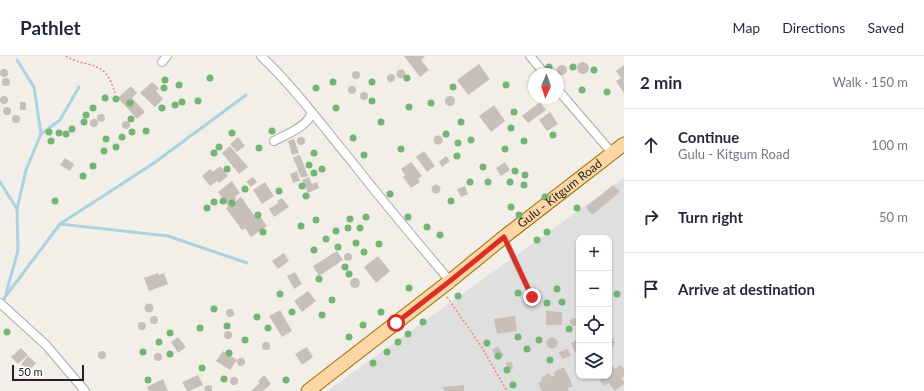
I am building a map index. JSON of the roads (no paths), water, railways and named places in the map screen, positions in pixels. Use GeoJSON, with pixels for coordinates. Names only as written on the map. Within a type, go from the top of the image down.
{"type":"FeatureCollection","features":[{"type":"Feature","properties":{"kind":"main road","name":"Gulu - Kitgum Road"},"geometry":{"type":"LineString","coordinates":[[308,391],[624,144]]}},
{"type":"Feature","properties":{"kind":"street"},"geometry":{"type":"LineString","coordinates":[[262,56],[290,86],[381,199],[445,284]]}},
{"type":"Feature","properties":{"kind":"street"},"geometry":{"type":"LineString","coordinates":[[530,56],[540,68]]}},
{"type":"Feature","properties":{"kind":"street"},"geometry":{"type":"LineString","coordinates":[[564,97],[612,153]]}},
{"type":"Feature","properties":{"kind":"street"},"geometry":{"type":"LineString","coordinates":[[274,140],[307,122],[311,117],[311,112]]}},
{"type":"Feature","properties":{"kind":"street"},"geometry":{"type":"LineString","coordinates":[[0,303],[46,345],[85,391]]}},
{"type":"Feature","properties":{"kind":"lane"},"geometry":{"type":"LineString","coordinates":[[504,237],[532,297]]}},
{"type":"Feature","properties":{"kind":"waterway"},"geometry":{"type":"LineString","coordinates":[[17,60],[34,87],[41,134]]}},
{"type":"Feature","properties":{"kind":"waterway"},"geometry":{"type":"LineString","coordinates":[[17,209],[26,170],[41,134],[60,120],[79,87]]}},
{"type":"Feature","properties":{"kind":"waterway"},"geometry":{"type":"LineString","coordinates":[[2,304],[5,297],[60,224],[154,163],[246,95]]}},
{"type":"Feature","properties":{"kind":"waterway"},"geometry":{"type":"LineString","coordinates":[[0,182],[17,209],[18,250],[6,294]]}},
{"type":"Feature","properties":{"kind":"waterway"},"geometry":{"type":"LineString","coordinates":[[60,224],[168,236],[247,263]]}}]}
